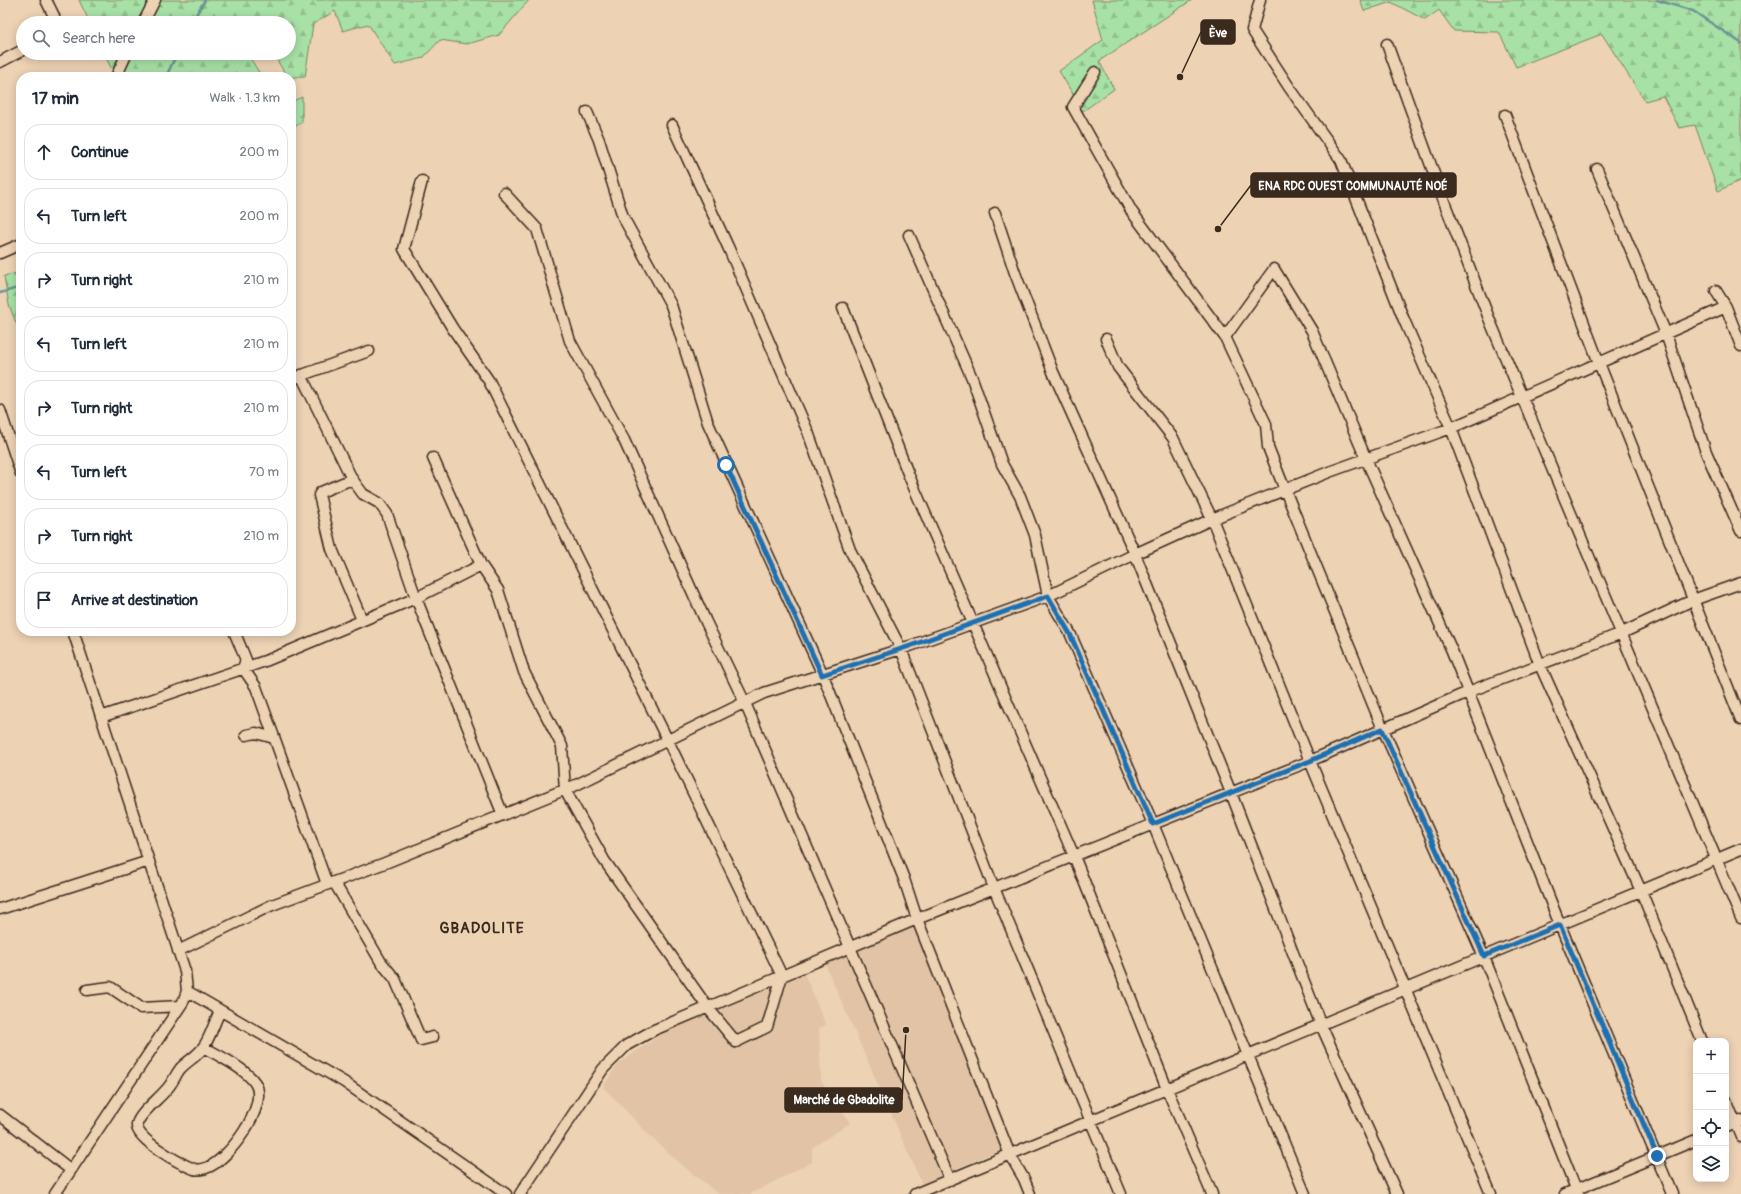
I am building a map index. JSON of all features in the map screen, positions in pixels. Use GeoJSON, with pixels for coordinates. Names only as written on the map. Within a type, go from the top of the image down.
{"type":"FeatureCollection","features":[{"type":"Feature","properties":{"kind":"street"},"geometry":{"type":"LineString","coordinates":[[46,0],[54,16]]}},
{"type":"Feature","properties":{"kind":"street"},"geometry":{"type":"LineString","coordinates":[[147,16],[155,0]]}},
{"type":"Feature","properties":{"kind":"street"},"geometry":{"type":"LineString","coordinates":[[1260,0],[1252,30],[1289,87],[1342,160],[1404,320],[1452,428],[1540,665],[1641,891],[1701,1038]]}},
{"type":"Feature","properties":{"kind":"street"},"geometry":{"type":"LineString","coordinates":[[1387,44],[1445,204],[1490,321],[1524,396],[1741,918]]}},
{"type":"Feature","properties":{"kind":"street"},"geometry":{"type":"LineString","coordinates":[[0,62],[16,54]]}},
{"type":"Feature","properties":{"kind":"street"},"geometry":{"type":"LineString","coordinates":[[118,72],[124,60]]}},
{"type":"Feature","properties":{"kind":"street"},"geometry":{"type":"LineString","coordinates":[[1095,72],[1073,107],[1132,212],[1225,337],[1266,424],[1268,447],[1285,490],[1382,729],[1484,956],[1577,1192]]}},
{"type":"Feature","properties":{"kind":"street"},"geometry":{"type":"LineString","coordinates":[[587,112],[599,140],[623,217],[671,305],[708,423],[822,675],[904,879],[917,919],[1010,1155],[1030,1194]]}},
{"type":"Feature","properties":{"kind":"street"},"geometry":{"type":"LineString","coordinates":[[1505,115],[1599,363],[1741,720]]}},
{"type":"Feature","properties":{"kind":"street"},"geometry":{"type":"LineString","coordinates":[[672,125],[729,249],[808,432],[850,550],[901,649],[994,888],[1121,1194]]}},
{"type":"Feature","properties":{"kind":"street"},"geometry":{"type":"LineString","coordinates":[[1597,169],[1666,334],[1706,452],[1741,531]]}},
{"type":"Feature","properties":{"kind":"street"},"geometry":{"type":"LineString","coordinates":[[422,181],[404,249],[453,330],[489,381],[668,740],[782,976],[767,1027],[736,1042],[708,1008],[604,860],[565,790],[562,746],[524,672],[498,590],[481,565],[433,458]]}},
{"type":"Feature","properties":{"kind":"street"},"geometry":{"type":"LineString","coordinates":[[504,193],[537,229],[570,341],[624,440],[745,703],[950,1180]]}},
{"type":"Feature","properties":{"kind":"street"},"geometry":{"type":"LineString","coordinates":[[995,213],[1015,273],[1052,372],[1135,554],[1231,793],[1321,1025],[1397,1194]]}},
{"type":"Feature","properties":{"kind":"street"},"geometry":{"type":"LineString","coordinates":[[909,235],[972,378],[1002,464],[1020,496],[1035,535],[1048,596],[1070,634],[1153,824],[1305,1194]]}},
{"type":"Feature","properties":{"kind":"street"},"geometry":{"type":"LineString","coordinates":[[0,253],[16,246]]}},
{"type":"Feature","properties":{"kind":"street"},"geometry":{"type":"LineString","coordinates":[[1225,337],[1274,269],[1312,331],[1366,459],[1452,651],[1560,925],[1672,1194]]}},
{"type":"Feature","properties":{"kind":"street"},"geometry":{"type":"LineString","coordinates":[[1716,291],[1726,307],[1741,346]]}},
{"type":"Feature","properties":{"kind":"street"},"geometry":{"type":"LineString","coordinates":[[178,951],[272,905],[565,790],[764,693],[901,649],[1048,596],[1212,519],[1366,459],[1452,428],[1726,307]]}},
{"type":"Feature","properties":{"kind":"street"},"geometry":{"type":"LineString","coordinates":[[843,308],[909,476],[1074,856],[1167,1089],[1212,1194]]}},
{"type":"Feature","properties":{"kind":"street"},"geometry":{"type":"LineString","coordinates":[[1106,339],[1118,367],[1173,438],[1212,519],[1310,761],[1491,1194]]}},
{"type":"Feature","properties":{"kind":"street"},"geometry":{"type":"LineString","coordinates":[[296,377],[369,351]]}},
{"type":"Feature","properties":{"kind":"street"},"geometry":{"type":"LineString","coordinates":[[301,375],[352,479],[363,494],[379,503],[387,514],[416,598],[503,815]]}},
{"type":"Feature","properties":{"kind":"street"},"geometry":{"type":"LineString","coordinates":[[0,410],[16,459]]}},
{"type":"Feature","properties":{"kind":"street"},"geometry":{"type":"LineString","coordinates":[[352,479],[322,492],[319,495],[332,549],[362,620]]}},
{"type":"Feature","properties":{"kind":"street"},"geometry":{"type":"LineString","coordinates":[[101,717],[268,660],[416,598],[481,565]]}},
{"type":"Feature","properties":{"kind":"street"},"geometry":{"type":"LineString","coordinates":[[520,1194],[603,1069],[627,1045],[654,1030],[917,919],[1310,761],[1468,692],[1622,632],[1693,600],[1741,583]]}},
{"type":"Feature","properties":{"kind":"street"},"geometry":{"type":"LineString","coordinates":[[55,1194],[180,1006],[187,991],[185,971],[75,636]]}},
{"type":"Feature","properties":{"kind":"street"},"geometry":{"type":"LineString","coordinates":[[236,636],[246,660],[242,668]]}},
{"type":"Feature","properties":{"kind":"street"},"geometry":{"type":"LineString","coordinates":[[242,668],[256,687],[330,883],[381,962],[394,979],[421,1040],[433,1037]]}},
{"type":"Feature","properties":{"kind":"street"},"geometry":{"type":"LineString","coordinates":[[246,735],[256,733],[274,738]]}},
{"type":"Feature","properties":{"kind":"street"},"geometry":{"type":"LineString","coordinates":[[915,1194],[1741,849]]}},
{"type":"Feature","properties":{"kind":"street"},"geometry":{"type":"LineString","coordinates":[[0,909],[149,861]]}},
{"type":"Feature","properties":{"kind":"street"},"geometry":{"type":"LineString","coordinates":[[87,990],[110,987],[142,1008],[180,1006]]}},
{"type":"Feature","properties":{"kind":"street"},"geometry":{"type":"LineString","coordinates":[[187,991],[344,1082],[506,1194]]}},
{"type":"Feature","properties":{"kind":"street"},"geometry":{"type":"LineString","coordinates":[[203,1047],[249,1077],[256,1084],[258,1100],[246,1130],[223,1156],[213,1165],[205,1169],[195,1170],[145,1141],[138,1133],[137,1124],[145,1112],[171,1084],[178,1071],[203,1047],[220,1011]]}},
{"type":"Feature","properties":{"kind":"street"},"geometry":{"type":"LineString","coordinates":[[1729,1109],[1734,1124],[1741,1136]]}},
{"type":"Feature","properties":{"kind":"street"},"geometry":{"type":"LineString","coordinates":[[0,1115],[71,1170]]}},
{"type":"Feature","properties":{"kind":"street"},"geometry":{"type":"LineString","coordinates":[[1565,1194],[1577,1192],[1693,1141]]}},
{"type":"Feature","properties":{"kind":"shaded area"},"geometry":{"type":"Polygon","coordinates":[[[915,925],[1004,1148],[922,1184],[824,962],[915,925]]]}},
{"type":"Feature","properties":{"kind":"shaded area"},"geometry":{"type":"Polygon","coordinates":[[[804,973],[826,1025],[819,1028],[821,1081],[850,1123],[812,1148],[812,1162],[750,1194],[719,1194],[688,1170],[651,1137],[603,1087],[618,1064],[660,1035],[804,973]]]}},
{"type":"Feature","properties":{"kind":"green space"},"geometry":{"type":"Polygon","coordinates":[[[79,0],[529,0],[499,35],[467,44],[440,40],[423,58],[395,65],[368,24],[343,31],[335,11],[313,24],[305,77],[296,77],[296,72],[284,72],[277,60],[296,60],[296,16],[87,16],[79,0]]]}},
{"type":"Feature","properties":{"kind":"green space"},"geometry":{"type":"Polygon","coordinates":[[[1092,0],[1192,0],[1099,61],[1114,89],[1083,111],[1059,71],[1103,40],[1092,0]]]}},
{"type":"Feature","properties":{"kind":"green space"},"geometry":{"type":"Polygon","coordinates":[[[1360,0],[1741,0],[1741,180],[1718,191],[1695,125],[1679,128],[1663,96],[1645,101],[1602,34],[1516,67],[1499,32],[1454,31],[1439,10],[1425,20],[1391,2],[1364,11],[1360,0]]]}},
{"type":"Feature","properties":{"kind":"green space"},"geometry":{"type":"Polygon","coordinates":[[[107,60],[251,60],[259,72],[113,72],[107,60]]]}},
{"type":"Feature","properties":{"kind":"green space"},"geometry":{"type":"Polygon","coordinates":[[[302,97],[302,122],[296,126],[296,100],[302,97]]]}},
{"type":"Feature","properties":{"kind":"green space"},"geometry":{"type":"Polygon","coordinates":[[[16,273],[16,322],[9,305],[4,276],[16,273]]]}},
{"type":"Feature","properties":{"kind":"waterway"},"geometry":{"type":"LineString","coordinates":[[195,16],[205,0]]}},
{"type":"Feature","properties":{"kind":"waterway"},"geometry":{"type":"LineString","coordinates":[[1657,0],[1693,11],[1741,43]]}},
{"type":"Feature","properties":{"kind":"waterway"},"geometry":{"type":"LineString","coordinates":[[168,72],[174,60]]}},
{"type":"Feature","properties":{"kind":"waterway"},"geometry":{"type":"LineString","coordinates":[[0,293],[16,288]]}},
{"type":"Feature","properties":{"kind":"place","name":"Ève"},"geometry":{"type":"Point","coordinates":[1180,77]}},
{"type":"Feature","properties":{"kind":"place","name":"ENA RDC OUEST COMMUNAUTÉ NOÉ"},"geometry":{"type":"Point","coordinates":[1218,229]}},
{"type":"Feature","properties":{"kind":"place","name":"Marché de Gbadolite"},"geometry":{"type":"Point","coordinates":[906,1030]}},
{"type":"Feature","properties":{"kind":"district","name":"GBADOLITE"},"geometry":{"type":"Point","coordinates":[482,928]}},
{"type":"Feature","properties":{"kind":"route"},"geometry":{"type":"LineString","coordinates":[[726,465],[822,675],[910,646],[1048,596],[1070,634],[1153,824],[1310,761],[1382,729],[1484,956],[1560,925],[1657,1156]]}}]}
